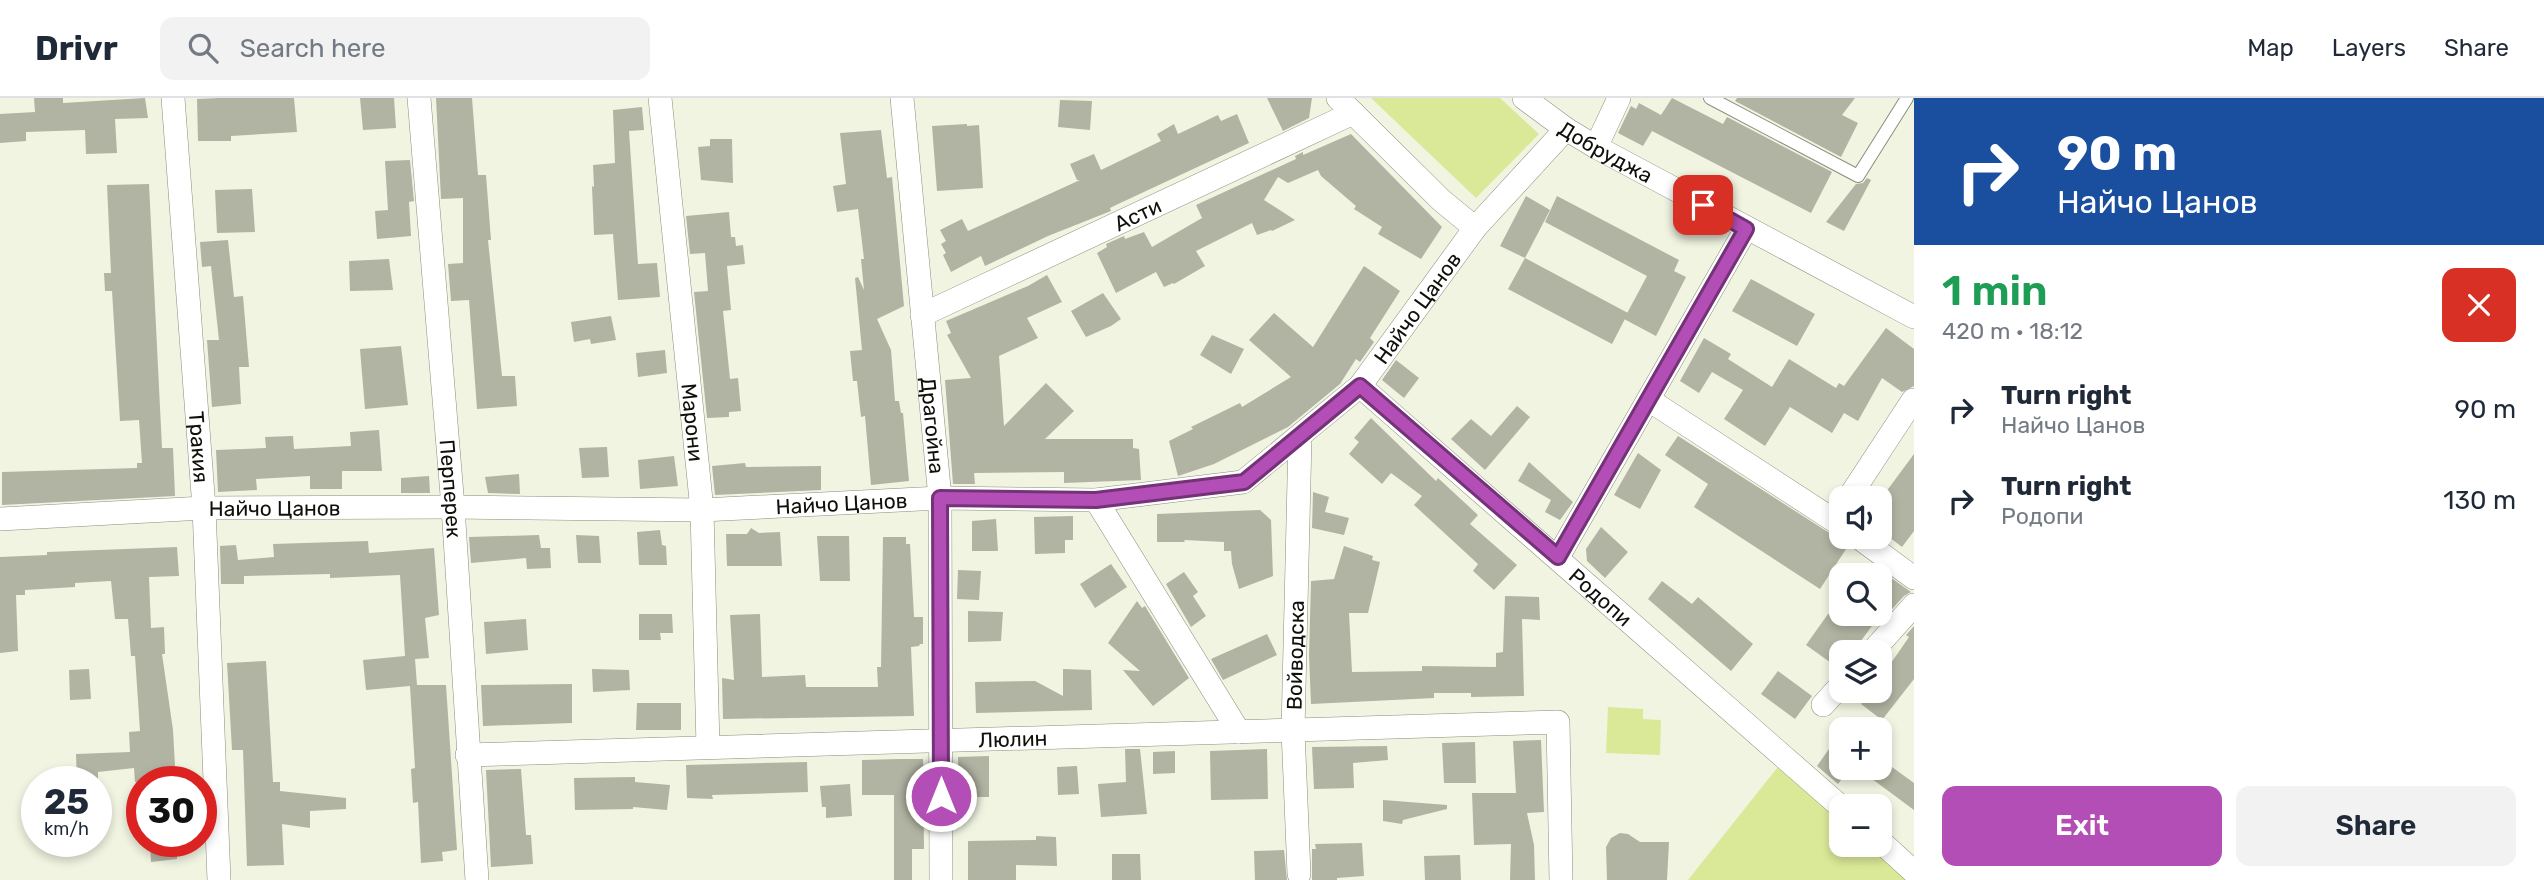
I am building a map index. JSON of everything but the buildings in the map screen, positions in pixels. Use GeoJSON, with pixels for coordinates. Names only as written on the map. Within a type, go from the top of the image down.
{"type":"FeatureCollection","features":[{"type":"Feature","properties":{"kind":"street","name":"Тракия"},"geometry":{"type":"LineString","coordinates":[[173,98],[204,508],[219,880]]}},
{"type":"Feature","properties":{"kind":"street","name":"Перперек"},"geometry":{"type":"LineString","coordinates":[[419,98],[453,507],[477,880]]}},
{"type":"Feature","properties":{"kind":"street","name":"Марони"},"geometry":{"type":"LineString","coordinates":[[660,98],[702,510],[708,747]]}},
{"type":"Feature","properties":{"kind":"street","name":"Драгойна"},"geometry":{"type":"LineString","coordinates":[[902,98],[940,498],[941,880]]}},
{"type":"Feature","properties":{"kind":"street","name":"Добруджа"},"geometry":{"type":"LineString","coordinates":[[1524,98],[1596,147],[1914,317]]}},
{"type":"Feature","properties":{"kind":"street"},"geometry":{"type":"LineString","coordinates":[[1596,147],[1617,101]]}},
{"type":"Feature","properties":{"kind":"street","name":"Асти"},"geometry":{"type":"LineString","coordinates":[[922,315],[1345,105]]}},
{"type":"Feature","properties":{"kind":"street"},"geometry":{"type":"LineString","coordinates":[[1345,105],[1441,200],[1475,228]]}},
{"type":"Feature","properties":{"kind":"street","name":"Найчо Цанов"},"geometry":{"type":"LineString","coordinates":[[0,519],[204,508],[702,510],[940,498],[1096,500],[1244,482],[1360,386],[1475,228],[1566,129]]}},
{"type":"Feature","properties":{"kind":"street"},"geometry":{"type":"LineString","coordinates":[[1558,557],[1746,229]]}},
{"type":"Feature","properties":{"kind":"street","name":"Родопи"},"geometry":{"type":"LineString","coordinates":[[1360,386],[1829,796]]}},
{"type":"Feature","properties":{"kind":"street"},"geometry":{"type":"LineString","coordinates":[[1649,400],[1829,512]]}},
{"type":"Feature","properties":{"kind":"street"},"geometry":{"type":"LineString","coordinates":[[1857,486],[1913,400]]}},
{"type":"Feature","properties":{"kind":"street","name":"Войводска"},"geometry":{"type":"LineString","coordinates":[[1299,874],[1293,730],[1300,438]]}},
{"type":"Feature","properties":{"kind":"street"},"geometry":{"type":"LineString","coordinates":[[1096,500],[1239,732]]}},
{"type":"Feature","properties":{"kind":"street"},"geometry":{"type":"LineString","coordinates":[[1874,549],[1914,578]]}},
{"type":"Feature","properties":{"kind":"street"},"geometry":{"type":"LineString","coordinates":[[1883,640],[1914,605]]}},
{"type":"Feature","properties":{"kind":"street"},"geometry":{"type":"LineString","coordinates":[[1823,705],[1829,698]]}},
{"type":"Feature","properties":{"kind":"street","name":"Люлин"},"geometry":{"type":"LineString","coordinates":[[467,755],[1558,722],[1561,880]]}},
{"type":"Feature","properties":{"kind":"street"},"geometry":{"type":"LineString","coordinates":[[1892,852],[1914,872]]}},
{"type":"Feature","properties":{"kind":"lane"},"geometry":{"type":"LineString","coordinates":[[1710,98],[1858,176],[1907,98]]}},
{"type":"Feature","properties":{"kind":"green space"},"geometry":{"type":"Polygon","coordinates":[[[1371,98],[1500,98],[1539,134],[1476,198],[1371,98]]]}},
{"type":"Feature","properties":{"kind":"green space"},"geometry":{"type":"Polygon","coordinates":[[[1608,707],[1643,709],[1643,719],[1661,720],[1660,755],[1606,753],[1608,707]]]}},
{"type":"Feature","properties":{"kind":"green space"},"geometry":{"type":"Polygon","coordinates":[[[1785,758],[1829,796],[1829,857],[1892,857],[1914,880],[1688,880],[1785,758]]]}},
{"type":"Feature","properties":{"kind":"route"},"geometry":{"type":"LineString","coordinates":[[941,796],[940,498],[1096,500],[1244,482],[1360,386],[1558,557],[1746,229],[1703,205]]}}]}
